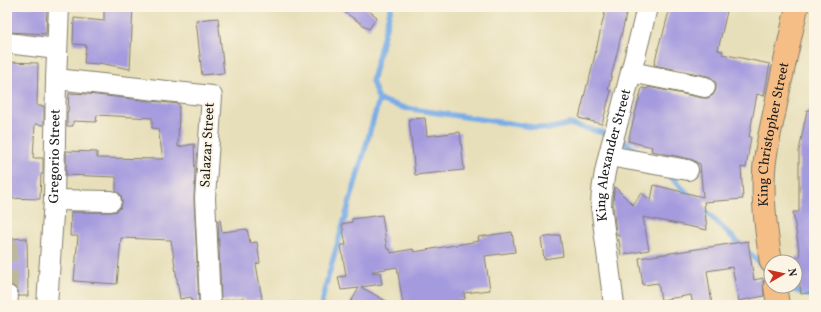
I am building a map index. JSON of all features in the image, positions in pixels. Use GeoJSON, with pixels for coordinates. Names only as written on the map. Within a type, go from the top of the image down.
{"type":"FeatureCollection","features":[{"type":"Feature","properties":{"kind":"main road","name":"King Christopher Street"},"geometry":{"type":"LineString","coordinates":[[770,254],[764,213],[764,171],[767,148],[797,7]]}},
{"type":"Feature","properties":{"kind":"main road"},"geometry":{"type":"LineString","coordinates":[[776,294],[778,305]]}},
{"type":"Feature","properties":{"kind":"street","name":"Gregorio Street"},"geometry":{"type":"LineString","coordinates":[[47,305],[54,200],[59,7]]}},
{"type":"Feature","properties":{"kind":"street","name":"King Alexander Street"},"geometry":{"type":"LineString","coordinates":[[614,305],[601,206],[602,191],[607,165],[647,7]]}},
{"type":"Feature","properties":{"kind":"street"},"geometry":{"type":"LineString","coordinates":[[7,43],[57,49]]}},
{"type":"Feature","properties":{"kind":"street"},"geometry":{"type":"LineString","coordinates":[[631,72],[705,87]]}},
{"type":"Feature","properties":{"kind":"street","name":"Salazar Street"},"geometry":{"type":"LineString","coordinates":[[56,79],[212,96],[205,198],[210,302]]}},
{"type":"Feature","properties":{"kind":"street"},"geometry":{"type":"LineString","coordinates":[[607,165],[688,170]]}},
{"type":"Feature","properties":{"kind":"street"},"geometry":{"type":"LineString","coordinates":[[54,200],[111,202]]}},
{"type":"Feature","properties":{"kind":"path"},"geometry":{"type":"LineString","coordinates":[[286,7],[314,7]]}},
{"type":"Feature","properties":{"kind":"path"},"geometry":{"type":"LineString","coordinates":[[263,305],[299,302]]}},
{"type":"Feature","properties":{"kind":"building"},"geometry":{"type":"Polygon","coordinates":[[[7,7],[47,7],[46,34],[7,32],[7,7]]]}},
{"type":"Feature","properties":{"kind":"building"},"geometry":{"type":"Polygon","coordinates":[[[104,7],[133,7],[130,69],[99,63],[84,63],[86,45],[73,44],[74,18],[104,21],[104,7]]]}},
{"type":"Feature","properties":{"kind":"building"},"geometry":{"type":"Polygon","coordinates":[[[337,7],[364,7],[377,17],[369,29],[337,7]]]}},
{"type":"Feature","properties":{"kind":"building"},"geometry":{"type":"Polygon","coordinates":[[[606,7],[628,7],[608,90],[611,91],[602,124],[579,118],[606,7]]]}},
{"type":"Feature","properties":{"kind":"building"},"geometry":{"type":"Polygon","coordinates":[[[670,7],[728,7],[718,50],[723,51],[722,54],[770,64],[764,96],[757,94],[749,137],[751,137],[746,168],[741,167],[743,199],[704,202],[707,230],[643,217],[649,250],[621,255],[618,234],[616,234],[613,206],[614,186],[633,205],[641,193],[651,200],[654,185],[703,197],[700,164],[690,159],[651,151],[652,147],[628,141],[642,88],[648,89],[648,87],[703,98],[708,98],[713,95],[716,90],[716,83],[708,76],[654,65],[670,7]]]}},
{"type":"Feature","properties":{"kind":"building"},"geometry":{"type":"Polygon","coordinates":[[[218,18],[224,73],[202,75],[196,20],[218,18]]]}},
{"type":"Feature","properties":{"kind":"building"},"geometry":{"type":"Polygon","coordinates":[[[8,62],[38,63],[37,106],[44,106],[44,125],[35,124],[33,158],[43,158],[40,199],[7,198],[8,62]]]}},
{"type":"Feature","properties":{"kind":"building"},"geometry":{"type":"Polygon","coordinates":[[[69,93],[179,104],[178,147],[194,144],[194,199],[199,304],[192,305],[191,297],[180,299],[171,240],[121,238],[117,284],[74,281],[78,236],[70,236],[71,212],[117,211],[121,207],[122,201],[121,195],[116,191],[116,177],[66,175],[66,151],[97,152],[97,158],[163,159],[158,129],[152,128],[152,118],[97,115],[96,122],[73,121],[73,126],[67,126],[69,93]]]}},
{"type":"Feature","properties":{"kind":"building"},"geometry":{"type":"Polygon","coordinates":[[[807,110],[814,111],[814,292],[803,294],[803,254],[800,254],[793,212],[799,212],[799,151],[807,110]]]}},
{"type":"Feature","properties":{"kind":"building"},"geometry":{"type":"Polygon","coordinates":[[[425,118],[427,136],[460,132],[464,170],[415,175],[409,119],[425,118]]]}},
{"type":"Feature","properties":{"kind":"building"},"geometry":{"type":"Polygon","coordinates":[[[382,215],[387,249],[390,249],[391,253],[413,249],[414,252],[479,241],[478,237],[512,232],[515,252],[485,256],[490,290],[464,293],[465,299],[423,305],[403,305],[397,267],[373,271],[372,273],[380,272],[382,284],[361,287],[393,305],[349,305],[359,288],[341,290],[338,277],[346,276],[341,245],[346,245],[342,224],[352,222],[352,219],[382,215]]]}},
{"type":"Feature","properties":{"kind":"building"},"geometry":{"type":"Polygon","coordinates":[[[220,220],[222,232],[247,229],[250,243],[257,242],[260,263],[256,264],[262,299],[244,302],[244,298],[221,301],[218,221],[220,220]]]}},
{"type":"Feature","properties":{"kind":"building"},"geometry":{"type":"Polygon","coordinates":[[[560,235],[563,256],[544,259],[541,238],[560,235]]]}},
{"type":"Feature","properties":{"kind":"building"},"geometry":{"type":"Polygon","coordinates":[[[27,238],[28,296],[19,296],[15,287],[7,285],[7,239],[27,238]]]}},
{"type":"Feature","properties":{"kind":"building"},"geometry":{"type":"Polygon","coordinates":[[[748,241],[754,280],[763,278],[764,296],[739,301],[732,267],[707,271],[712,305],[693,305],[691,295],[661,300],[658,283],[643,285],[639,258],[748,241]]]}},
{"type":"Feature","properties":{"kind":"waterway"},"geometry":{"type":"LineString","coordinates":[[391,7],[372,81],[379,100],[405,108],[547,129],[569,124],[616,136],[641,154]]}},
{"type":"Feature","properties":{"kind":"waterway"},"geometry":{"type":"LineString","coordinates":[[321,305],[379,100]]}},
{"type":"Feature","properties":{"kind":"waterway"},"geometry":{"type":"LineString","coordinates":[[666,172],[691,197]]}},
{"type":"Feature","properties":{"kind":"waterway"},"geometry":{"type":"LineString","coordinates":[[700,206],[763,266]]}},
{"type":"Feature","properties":{"kind":"waterway"},"geometry":{"type":"LineString","coordinates":[[803,293],[814,297]]}},
{"type":"Feature","properties":{"kind":"tunnel"},"geometry":{"type":"LineString","coordinates":[[7,241],[8,296]]}}]}
